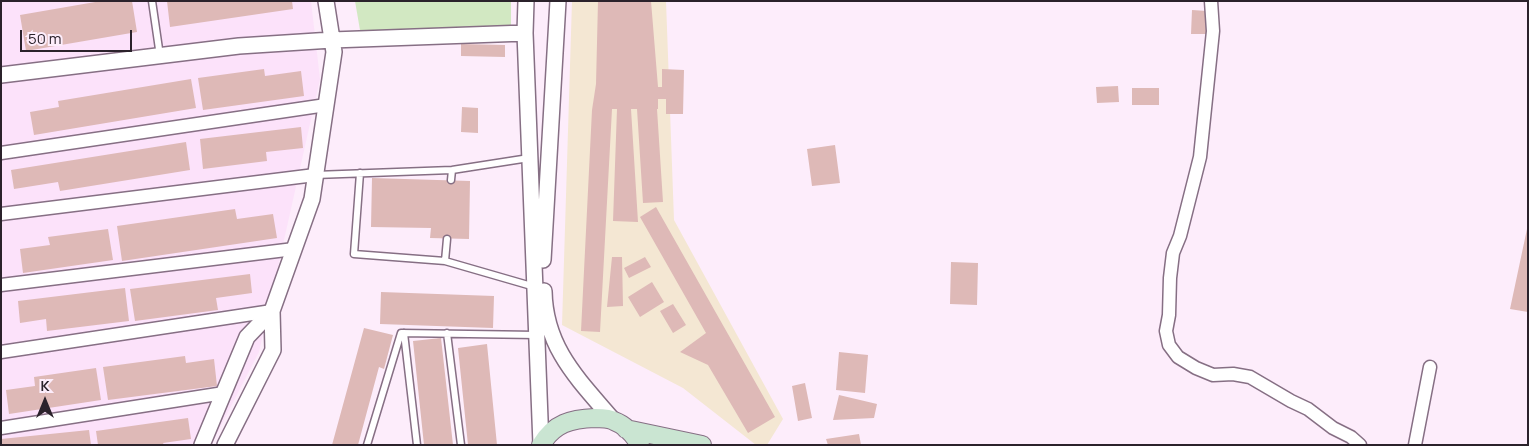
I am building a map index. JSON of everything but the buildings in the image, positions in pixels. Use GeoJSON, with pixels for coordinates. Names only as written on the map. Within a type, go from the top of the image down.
{"type":"FeatureCollection","features":[{"type":"Feature","properties":{"kind":"main road"},"geometry":{"type":"LineString","coordinates":[[541,445],[547,434],[561,424],[579,418],[620,424],[702,445]]}},
{"type":"Feature","properties":{"kind":"main road"},"geometry":{"type":"LineString","coordinates":[[620,424],[636,438],[640,445]]}},
{"type":"Feature","properties":{"kind":"street"},"geometry":{"type":"LineString","coordinates":[[224,445],[273,350],[272,311],[312,198],[334,52],[326,1]]}},
{"type":"Feature","properties":{"kind":"street"},"geometry":{"type":"LineString","coordinates":[[526,1],[525,33],[541,445]]}},
{"type":"Feature","properties":{"kind":"street"},"geometry":{"type":"LineString","coordinates":[[558,1],[543,249],[544,296],[550,334],[559,352],[578,378],[620,424]]}},
{"type":"Feature","properties":{"kind":"street"},"geometry":{"type":"LineString","coordinates":[[1212,1],[1212,31],[1200,157],[1180,236],[1173,253],[1169,315],[1166,330],[1169,345],[1178,357],[1196,368],[1213,374],[1233,374],[1250,377],[1291,401],[1308,408],[1333,428],[1351,436],[1360,445]]}},
{"type":"Feature","properties":{"kind":"street"},"geometry":{"type":"LineString","coordinates":[[1,74],[239,46],[332,40],[525,33]]}},
{"type":"Feature","properties":{"kind":"street"},"geometry":{"type":"LineString","coordinates":[[1,153],[326,105]]}},
{"type":"Feature","properties":{"kind":"street"},"geometry":{"type":"LineString","coordinates":[[1,214],[315,175]]}},
{"type":"Feature","properties":{"kind":"street"},"geometry":{"type":"LineString","coordinates":[[1,285],[294,249]]}},
{"type":"Feature","properties":{"kind":"street"},"geometry":{"type":"LineString","coordinates":[[1,352],[272,311]]}},
{"type":"Feature","properties":{"kind":"street"},"geometry":{"type":"LineString","coordinates":[[202,445],[247,337],[272,311]]}},
{"type":"Feature","properties":{"kind":"street"},"geometry":{"type":"LineString","coordinates":[[1415,445],[1430,367]]}},
{"type":"Feature","properties":{"kind":"street"},"geometry":{"type":"LineString","coordinates":[[1,428],[224,392]]}},
{"type":"Feature","properties":{"kind":"lane"},"geometry":{"type":"LineString","coordinates":[[152,1],[160,56]]}},
{"type":"Feature","properties":{"kind":"lane"},"geometry":{"type":"LineString","coordinates":[[315,175],[452,170],[530,158]]}},
{"type":"Feature","properties":{"kind":"lane"},"geometry":{"type":"LineString","coordinates":[[451,180],[452,170]]}},
{"type":"Feature","properties":{"kind":"lane"},"geometry":{"type":"LineString","coordinates":[[360,173],[354,254],[445,261],[535,287]]}},
{"type":"Feature","properties":{"kind":"lane"},"geometry":{"type":"LineString","coordinates":[[445,261],[447,238]]}},
{"type":"Feature","properties":{"kind":"lane"},"geometry":{"type":"LineString","coordinates":[[367,445],[401,333],[537,334]]}},
{"type":"Feature","properties":{"kind":"lane"},"geometry":{"type":"LineString","coordinates":[[404,333],[417,445]]}},
{"type":"Feature","properties":{"kind":"lane"},"geometry":{"type":"LineString","coordinates":[[447,333],[461,445]]}},
{"type":"Feature","properties":{"kind":"shaded area"},"geometry":{"type":"Polygon","coordinates":[[[1,1],[311,1],[320,79],[259,352],[211,445],[1,445],[1,1]]]}},
{"type":"Feature","properties":{"kind":"shaded area"},"geometry":{"type":"Polygon","coordinates":[[[572,1],[666,1],[674,220],[783,419],[767,445],[756,445],[683,388],[562,325],[572,1]]]}},
{"type":"Feature","properties":{"kind":"green space"},"geometry":{"type":"Polygon","coordinates":[[[355,1],[511,1],[511,27],[361,36],[355,1]]]}}]}
